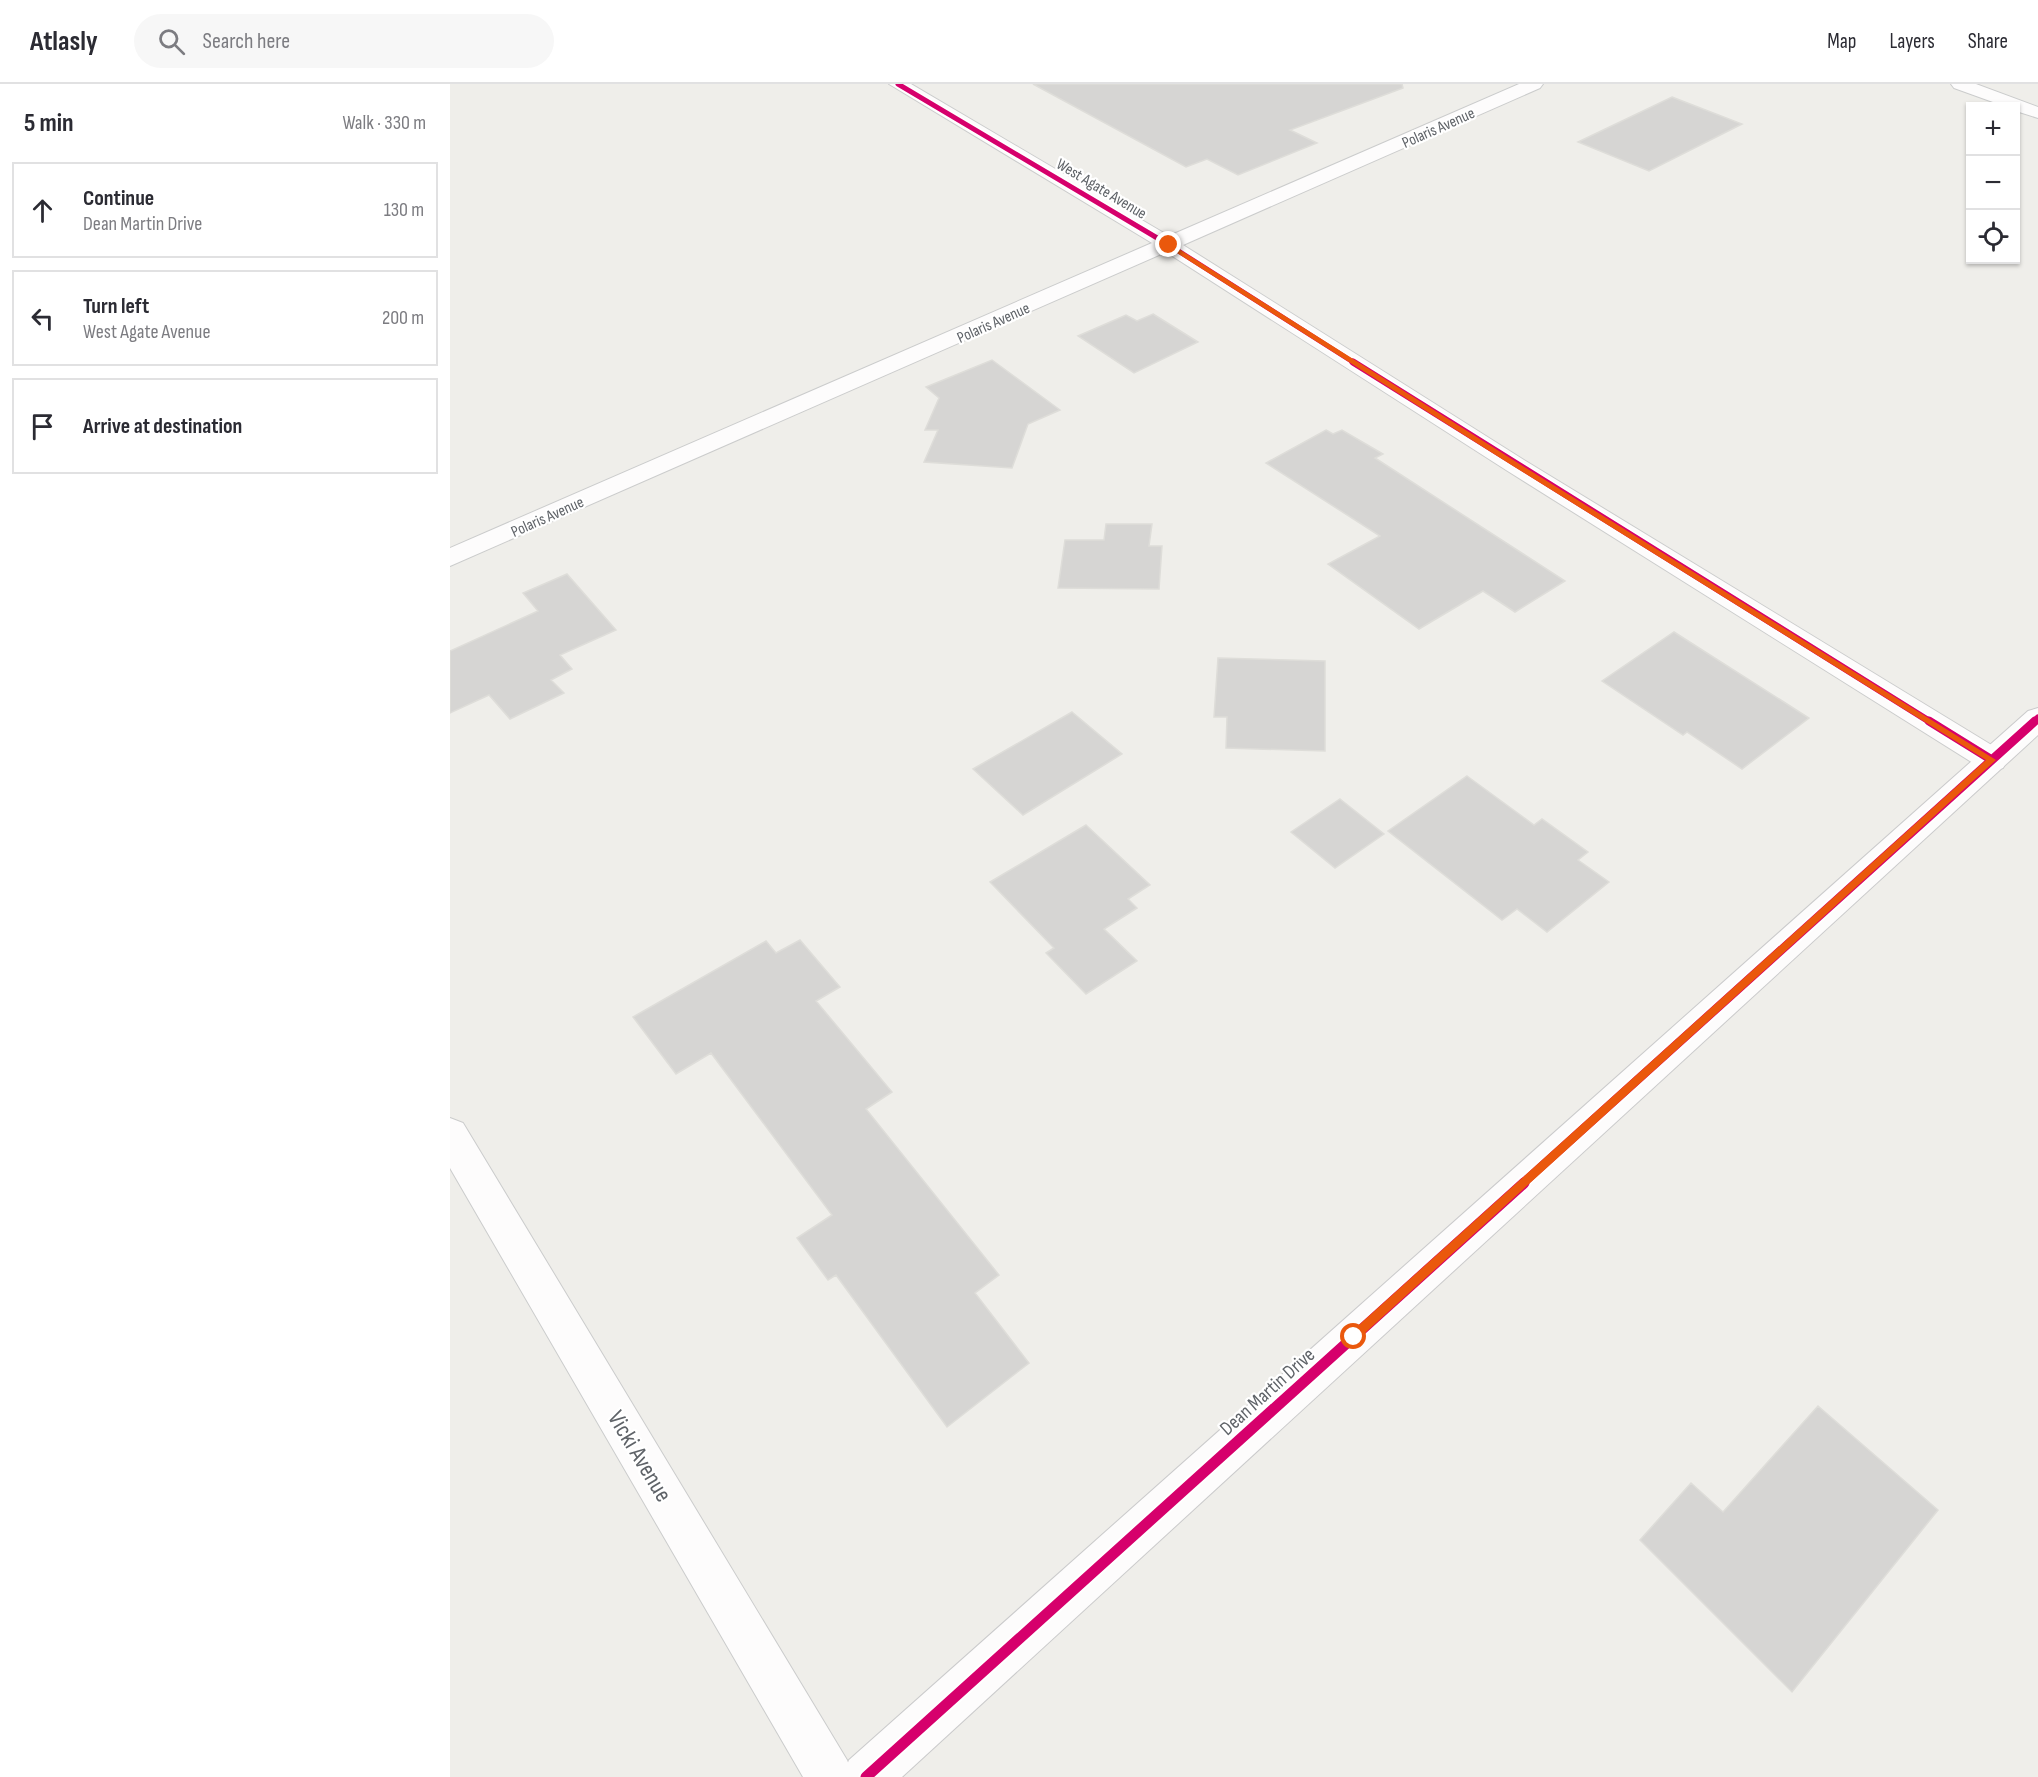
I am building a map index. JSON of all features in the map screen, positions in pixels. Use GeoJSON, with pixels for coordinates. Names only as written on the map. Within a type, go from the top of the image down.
{"type":"FeatureCollection","features":[{"type":"Feature","properties":{"kind":"street","name":"West Agate Avenue"},"geometry":{"type":"LineString","coordinates":[[898,84],[1169,245],[1525,471],[1992,760]]}},
{"type":"Feature","properties":{"kind":"street","name":"Polaris Avenue"},"geometry":{"type":"LineString","coordinates":[[450,558],[1534,84]]}},
{"type":"Feature","properties":{"kind":"street"},"geometry":{"type":"LineString","coordinates":[[1960,84],[2038,113]]}},
{"type":"Feature","properties":{"kind":"street","name":"Dean Martin Drive"},"geometry":{"type":"LineString","coordinates":[[866,1777],[2038,718]]}},
{"type":"Feature","properties":{"kind":"street","name":"Vicki Avenue"},"geometry":{"type":"LineString","coordinates":[[450,1134],[830,1777]]}},
{"type":"Feature","properties":{"kind":"building"},"geometry":{"type":"Polygon","coordinates":[[[1033,84],[1402,84],[1403,88],[1290,130],[1317,143],[1238,175],[1207,159],[1186,167],[1033,84]]]}},
{"type":"Feature","properties":{"kind":"building"},"geometry":{"type":"Polygon","coordinates":[[[1672,97],[1742,124],[1649,171],[1578,142],[1672,97]]]}},
{"type":"Feature","properties":{"kind":"building"},"geometry":{"type":"Polygon","coordinates":[[[1153,314],[1198,342],[1134,373],[1078,336],[1126,315],[1137,321],[1153,314]]]}},
{"type":"Feature","properties":{"kind":"building"},"geometry":{"type":"Polygon","coordinates":[[[992,360],[1060,410],[1028,424],[1012,468],[924,462],[938,430],[925,430],[939,398],[926,387],[992,360]]]}},
{"type":"Feature","properties":{"kind":"building"},"geometry":{"type":"Polygon","coordinates":[[[1326,430],[1333,434],[1342,430],[1383,454],[1375,458],[1565,581],[1515,612],[1483,591],[1419,629],[1328,564],[1380,536],[1266,463],[1326,430]]]}},
{"type":"Feature","properties":{"kind":"building"},"geometry":{"type":"Polygon","coordinates":[[[1106,524],[1152,524],[1149,546],[1162,546],[1159,589],[1058,588],[1065,540],[1104,540],[1106,524]]]}},
{"type":"Feature","properties":{"kind":"building"},"geometry":{"type":"Polygon","coordinates":[[[567,574],[616,630],[560,655],[572,669],[551,680],[564,693],[510,719],[489,695],[450,713],[450,651],[538,611],[523,593],[567,574]]]}},
{"type":"Feature","properties":{"kind":"building"},"geometry":{"type":"Polygon","coordinates":[[[1674,632],[1809,718],[1742,769],[1687,732],[1683,735],[1602,681],[1674,632]]]}},
{"type":"Feature","properties":{"kind":"building"},"geometry":{"type":"Polygon","coordinates":[[[1218,658],[1325,661],[1325,751],[1226,748],[1227,717],[1214,717],[1218,658]]]}},
{"type":"Feature","properties":{"kind":"building"},"geometry":{"type":"Polygon","coordinates":[[[1072,712],[1122,754],[1023,815],[973,769],[1072,712]]]}},
{"type":"Feature","properties":{"kind":"building"},"geometry":{"type":"Polygon","coordinates":[[[1467,776],[1534,825],[1542,819],[1588,852],[1578,860],[1609,882],[1547,932],[1517,909],[1502,920],[1388,831],[1467,776]]]}},
{"type":"Feature","properties":{"kind":"building"},"geometry":{"type":"Polygon","coordinates":[[[1340,799],[1384,834],[1335,868],[1291,832],[1340,799]]]}},
{"type":"Feature","properties":{"kind":"building"},"geometry":{"type":"Polygon","coordinates":[[[1086,825],[1150,885],[1128,899],[1137,908],[1104,929],[1137,961],[1086,994],[1046,953],[1054,948],[990,882],[1086,825]]]}},
{"type":"Feature","properties":{"kind":"building"},"geometry":{"type":"Polygon","coordinates":[[[800,940],[840,987],[816,1001],[892,1092],[866,1109],[999,1275],[975,1293],[1029,1363],[947,1427],[836,1275],[828,1280],[797,1238],[832,1215],[711,1053],[676,1074],[633,1017],[766,941],[776,953],[800,940]]]}},
{"type":"Feature","properties":{"kind":"building"},"geometry":{"type":"Polygon","coordinates":[[[1818,1406],[1938,1510],[1792,1692],[1640,1540],[1691,1483],[1723,1512],[1818,1406]]]}},
{"type":"Feature","properties":{"kind":"cycle path"},"geometry":{"type":"LineString","coordinates":[[898,84],[1169,245],[1515,465],[1992,760]]}},
{"type":"Feature","properties":{"kind":"cycle path"},"geometry":{"type":"LineString","coordinates":[[866,1777],[2038,718]]}},
{"type":"Feature","properties":{"kind":"route"},"geometry":{"type":"LineString","coordinates":[[1169,245],[1515,465],[1992,760],[1354,1337]]}}]}
